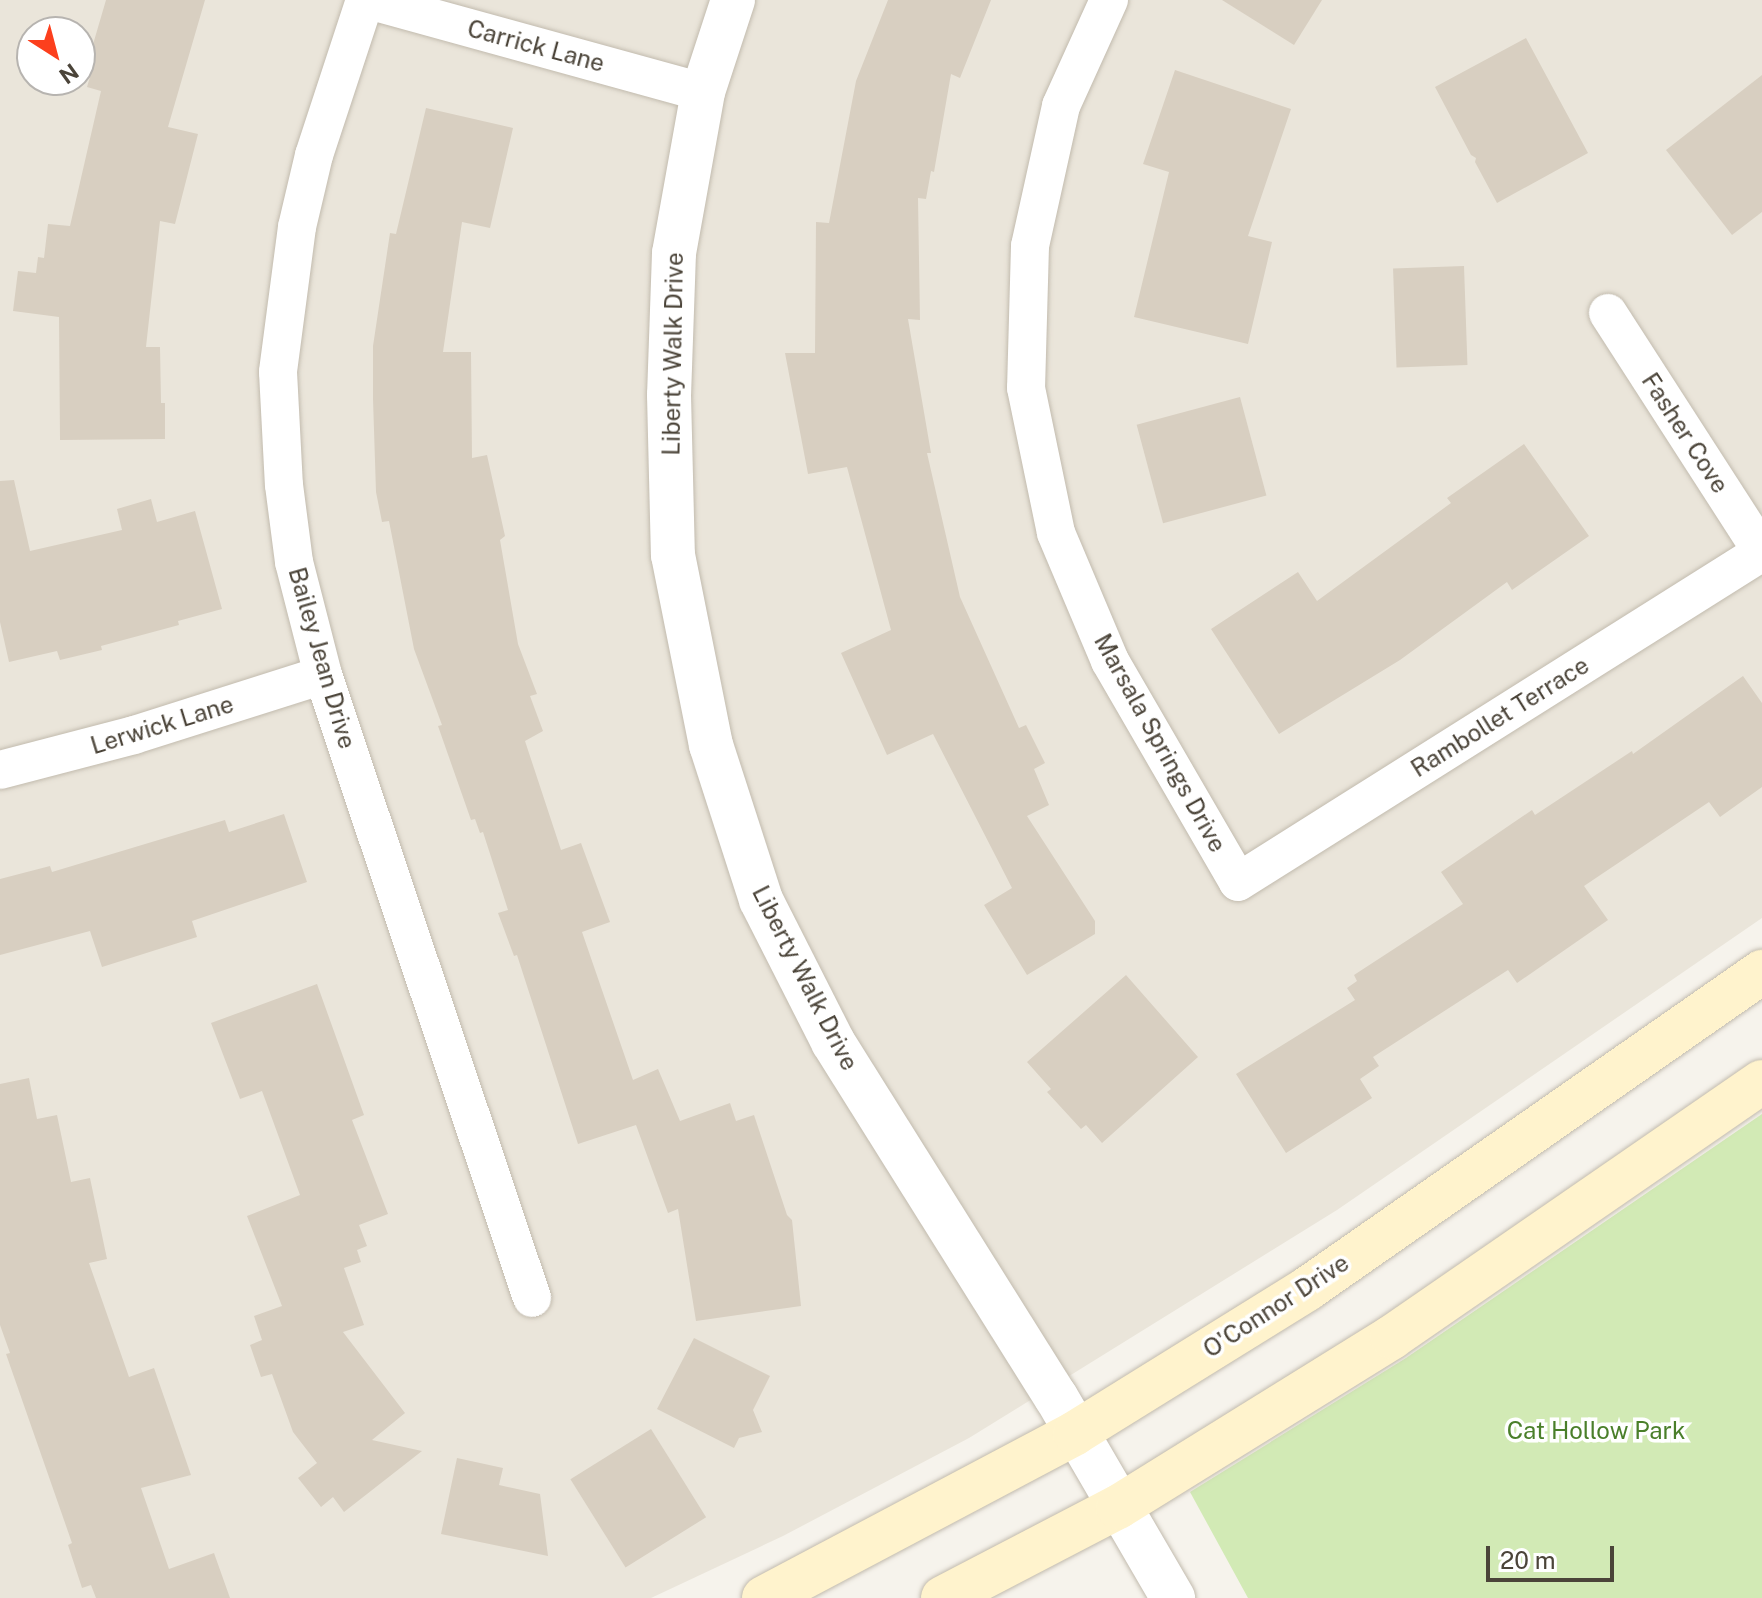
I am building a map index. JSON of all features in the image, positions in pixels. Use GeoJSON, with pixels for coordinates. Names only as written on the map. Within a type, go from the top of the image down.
{"type":"FeatureCollection","features":[{"type":"Feature","properties":{"kind":"main road","name":"O'Connor Drive"},"geometry":{"type":"LineString","coordinates":[[764,1598],[1075,1433],[1307,1289],[1762,972]]}},
{"type":"Feature","properties":{"kind":"main road"},"geometry":{"type":"LineString","coordinates":[[943,1598],[1118,1507],[1392,1337],[1762,1082]]}},
{"type":"Feature","properties":{"kind":"street","name":"Carrick Lane"},"geometry":{"type":"LineString","coordinates":[[367,0],[703,92]]}},
{"type":"Feature","properties":{"kind":"street","name":"Bailey Jean Drive"},"geometry":{"type":"LineString","coordinates":[[367,0],[314,155],[297,227],[278,372],[284,485],[294,562],[323,675],[532,1298]]}},
{"type":"Feature","properties":{"kind":"street","name":"Liberty Walk Drive"},"geometry":{"type":"LineString","coordinates":[[733,0],[703,92],[674,253],[669,395],[673,555],[711,745],[761,900],[833,1042],[1075,1433],[1173,1598]]}},
{"type":"Feature","properties":{"kind":"street","name":"Marsala Springs Drive"},"geometry":{"type":"LineString","coordinates":[[1109,0],[1061,106],[1030,246],[1026,388],[1056,533],[1110,661],[1238,882]]}},
{"type":"Feature","properties":{"kind":"street","name":"Fasher Cove"},"geometry":{"type":"LineString","coordinates":[[1608,313],[1762,552]]}},
{"type":"Feature","properties":{"kind":"street","name":"Rambollet Terrace"},"geometry":{"type":"LineString","coordinates":[[1238,882],[1762,552]]}},
{"type":"Feature","properties":{"kind":"street","name":"Lerwick Lane"},"geometry":{"type":"LineString","coordinates":[[0,770],[134,735],[323,675]]}},
{"type":"Feature","properties":{"kind":"shaded area"},"geometry":{"type":"Polygon","coordinates":[[[0,0],[1762,0],[1762,918],[1337,1210],[969,1438],[783,1536],[651,1598],[0,1598],[0,0]]]}},
{"type":"Feature","properties":{"kind":"green space","name":"Cat Hollow Park"},"geometry":{"type":"Polygon","coordinates":[[[1762,1114],[1762,1598],[1248,1598],[1190,1492],[1406,1358],[1762,1114]]]}},
{"type":"Feature","properties":{"kind":"building"},"geometry":{"type":"Polygon","coordinates":[[[106,0],[205,0],[168,127],[198,134],[175,224],[160,221],[146,347],[160,347],[165,439],[60,440],[59,317],[13,311],[18,271],[36,273],[38,257],[44,258],[48,224],[70,226],[101,91],[96,90],[96,34],[106,0]]]}},
{"type":"Feature","properties":{"kind":"building"},"geometry":{"type":"Polygon","coordinates":[[[888,0],[991,0],[960,78],[951,74],[934,172],[931,171],[926,199],[918,198],[920,320],[908,319],[931,453],[927,453],[960,597],[1019,728],[1026,725],[1045,763],[1034,769],[1049,805],[1027,816],[1095,921],[1095,934],[1027,975],[984,905],[1012,888],[933,734],[887,755],[841,653],[891,630],[847,467],[808,474],[785,353],[815,353],[816,222],[829,223],[856,81],[888,0]]]}},
{"type":"Feature","properties":{"kind":"building"},"geometry":{"type":"Polygon","coordinates":[[[1222,0],[1322,0],[1294,45],[1222,0]]]}},
{"type":"Feature","properties":{"kind":"building"},"geometry":{"type":"Polygon","coordinates":[[[1526,38],[1588,153],[1497,203],[1475,162],[1476,158],[1471,155],[1435,87],[1526,38]]]}},
{"type":"Feature","properties":{"kind":"building"},"geometry":{"type":"Polygon","coordinates":[[[1175,70],[1291,109],[1248,236],[1272,242],[1248,344],[1134,317],[1169,172],[1143,164],[1175,70]]]}},
{"type":"Feature","properties":{"kind":"building"},"geometry":{"type":"Polygon","coordinates":[[[1762,75],[1762,212],[1732,235],[1666,150],[1762,75]]]}},
{"type":"Feature","properties":{"kind":"building"},"geometry":{"type":"Polygon","coordinates":[[[426,108],[513,128],[490,228],[462,222],[443,352],[471,352],[472,458],[487,455],[505,536],[500,540],[518,644],[537,694],[530,696],[543,731],[525,741],[561,850],[581,843],[610,922],[582,932],[633,1080],[658,1069],[680,1121],[730,1103],[736,1121],[754,1115],[787,1215],[792,1220],[801,1306],[696,1321],[678,1209],[668,1213],[636,1125],[578,1144],[517,955],[514,956],[498,913],[508,910],[483,832],[480,833],[475,819],[471,820],[438,726],[442,725],[414,649],[389,521],[382,522],[376,492],[373,399],[373,346],[390,233],[396,234],[426,108]]]}},
{"type":"Feature","properties":{"kind":"building"},"geometry":{"type":"Polygon","coordinates":[[[1464,266],[1467,365],[1396,367],[1393,268],[1464,266]]]}},
{"type":"Feature","properties":{"kind":"building"},"geometry":{"type":"Polygon","coordinates":[[[1240,397],[1266,496],[1163,523],[1137,425],[1240,397]]]}},
{"type":"Feature","properties":{"kind":"building"},"geometry":{"type":"Polygon","coordinates":[[[1524,444],[1589,536],[1512,590],[1507,582],[1400,660],[1279,734],[1211,629],[1298,572],[1317,601],[1451,503],[1447,498],[1524,444]]]}},
{"type":"Feature","properties":{"kind":"building"},"geometry":{"type":"Polygon","coordinates":[[[14,480],[30,551],[122,530],[117,509],[151,499],[157,522],[195,511],[222,609],[178,621],[179,625],[101,646],[102,650],[60,660],[57,651],[9,662],[0,622],[0,481],[14,480]]]}},
{"type":"Feature","properties":{"kind":"building"},"geometry":{"type":"Polygon","coordinates":[[[1743,676],[1762,703],[1762,787],[1720,817],[1709,802],[1584,886],[1608,920],[1517,983],[1508,970],[1373,1057],[1379,1066],[1360,1079],[1372,1098],[1286,1153],[1236,1074],[1355,1000],[1347,988],[1357,981],[1354,975],[1463,904],[1441,872],[1532,810],[1535,815],[1632,751],[1633,754],[1743,676]]]}},
{"type":"Feature","properties":{"kind":"building"},"geometry":{"type":"Polygon","coordinates":[[[284,814],[307,882],[192,921],[197,937],[102,967],[90,931],[0,955],[0,879],[50,866],[52,872],[225,820],[229,832],[284,814]]]}},
{"type":"Feature","properties":{"kind":"building"},"geometry":{"type":"Polygon","coordinates":[[[1126,975],[1198,1057],[1102,1143],[1086,1125],[1081,1129],[1047,1092],[1051,1089],[1027,1062],[1126,975]]]}},
{"type":"Feature","properties":{"kind":"building"},"geometry":{"type":"Polygon","coordinates":[[[317,984],[364,1115],[352,1120],[388,1214],[359,1225],[367,1246],[357,1250],[361,1262],[344,1268],[364,1325],[343,1332],[405,1413],[372,1440],[422,1451],[344,1512],[333,1497],[321,1507],[298,1478],[317,1463],[293,1432],[272,1374],[261,1377],[250,1345],[262,1340],[254,1316],[282,1306],[247,1216],[300,1195],[262,1091],[240,1099],[211,1023],[317,984]]]}},
{"type":"Feature","properties":{"kind":"building"},"geometry":{"type":"Polygon","coordinates":[[[29,1078],[37,1119],[57,1115],[71,1182],[90,1178],[107,1259],[89,1263],[129,1377],[154,1368],[191,1475],[141,1488],[169,1569],[214,1553],[230,1598],[96,1598],[91,1585],[82,1588],[68,1545],[72,1543],[6,1354],[10,1353],[0,1325],[0,1084],[29,1078]]]}},
{"type":"Feature","properties":{"kind":"building"},"geometry":{"type":"Polygon","coordinates":[[[694,1338],[770,1376],[753,1410],[762,1432],[739,1438],[734,1448],[657,1409],[694,1338]]]}},
{"type":"Feature","properties":{"kind":"building"},"geometry":{"type":"Polygon","coordinates":[[[651,1429],[706,1517],[626,1568],[570,1479],[651,1429]]]}},
{"type":"Feature","properties":{"kind":"building"},"geometry":{"type":"Polygon","coordinates":[[[457,1458],[503,1468],[499,1485],[540,1494],[548,1556],[441,1534],[457,1458]]]}}]}
